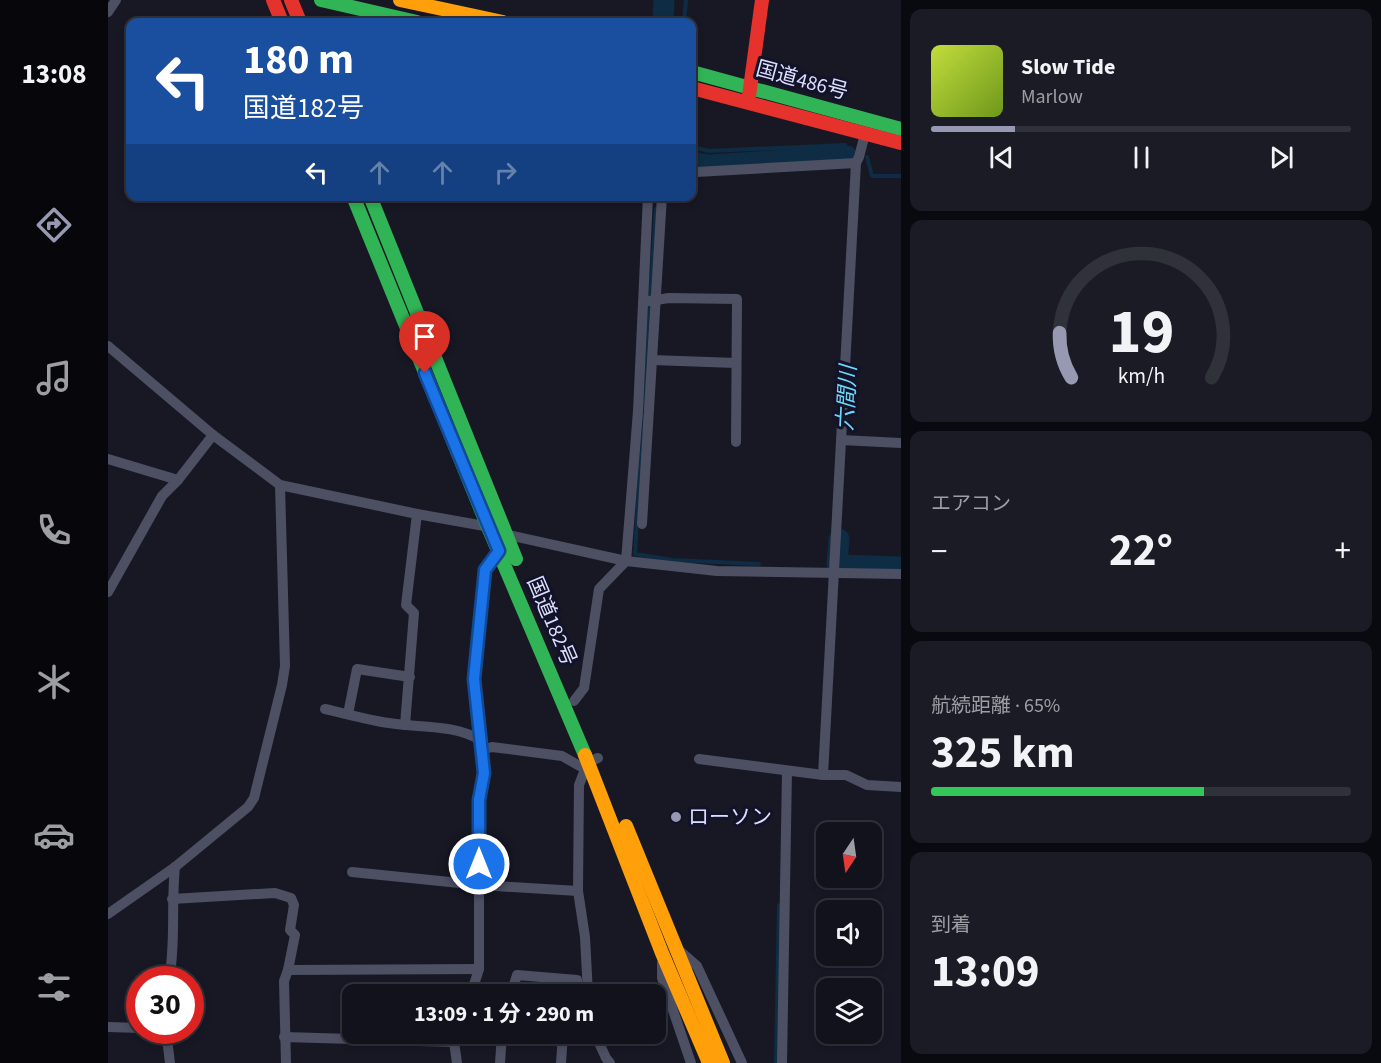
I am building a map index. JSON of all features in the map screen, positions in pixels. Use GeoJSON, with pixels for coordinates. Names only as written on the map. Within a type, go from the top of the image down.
{"type":"FeatureCollection","features":[{"type":"Feature","properties":{"kind":"main road"},"geometry":{"type":"LineString","coordinates":[[273,0],[280,18]]}},
{"type":"Feature","properties":{"kind":"main road"},"geometry":{"type":"LineString","coordinates":[[291,0],[298,18]]}},
{"type":"Feature","properties":{"kind":"main road"},"geometry":{"type":"LineString","coordinates":[[321,0],[400,18]]}},
{"type":"Feature","properties":{"kind":"main road"},"geometry":{"type":"LineString","coordinates":[[400,0],[483,18]]}},
{"type":"Feature","properties":{"kind":"main road"},"geometry":{"type":"LineString","coordinates":[[748,102],[762,0]]}},
{"type":"Feature","properties":{"kind":"main road","name":"国道486号"},"geometry":{"type":"LineString","coordinates":[[696,73],[901,129]]}},
{"type":"Feature","properties":{"kind":"main road","name":"国道486号"},"geometry":{"type":"LineString","coordinates":[[696,89],[901,143]]}},
{"type":"Feature","properties":{"kind":"main road","name":"国道182号"},"geometry":{"type":"LineString","coordinates":[[355,201],[488,527],[590,763],[676,948],[723,1063]]}},
{"type":"Feature","properties":{"kind":"main road","name":"国道182号"},"geometry":{"type":"LineString","coordinates":[[372,201],[574,700],[590,763],[662,954],[709,1063]]}},
{"type":"Feature","properties":{"kind":"street"},"geometry":{"type":"LineString","coordinates":[[108,12],[116,0]]}},
{"type":"Feature","properties":{"kind":"street"},"geometry":{"type":"LineString","coordinates":[[823,775],[856,163],[865,134]]}},
{"type":"Feature","properties":{"kind":"street"},"geometry":{"type":"LineString","coordinates":[[696,172],[856,163]]}},
{"type":"Feature","properties":{"kind":"street"},"geometry":{"type":"LineString","coordinates":[[574,700],[584,688],[599,589],[626,561],[631,513],[649,362],[656,301],[662,201],[648,201],[641,354],[649,362],[736,363]]}},
{"type":"Feature","properties":{"kind":"street"},"geometry":{"type":"LineString","coordinates":[[646,246],[659,248]]}},
{"type":"Feature","properties":{"kind":"street"},"geometry":{"type":"LineString","coordinates":[[643,301],[669,298],[737,299],[736,442]]}},
{"type":"Feature","properties":{"kind":"street"},"geometry":{"type":"LineString","coordinates":[[108,346],[213,435],[280,485],[488,527],[506,534],[626,561],[717,571],[901,574]]}},
{"type":"Feature","properties":{"kind":"street"},"geometry":{"type":"LineString","coordinates":[[631,513],[643,519],[643,411]]}},
{"type":"Feature","properties":{"kind":"street"},"geometry":{"type":"LineString","coordinates":[[108,592],[162,496],[178,480],[213,435]]}},
{"type":"Feature","properties":{"kind":"street"},"geometry":{"type":"LineString","coordinates":[[841,441],[901,443]]}},
{"type":"Feature","properties":{"kind":"street"},"geometry":{"type":"LineString","coordinates":[[108,459],[178,480]]}},
{"type":"Feature","properties":{"kind":"street"},"geometry":{"type":"LineString","coordinates":[[108,914],[175,867],[248,807],[254,798],[285,666],[280,485]]}},
{"type":"Feature","properties":{"kind":"street"},"geometry":{"type":"LineString","coordinates":[[405,725],[411,677],[414,613],[406,605],[417,514]]}},
{"type":"Feature","properties":{"kind":"street"},"geometry":{"type":"LineString","coordinates":[[474,984],[479,969],[479,800],[484,773],[474,679],[485,570],[499,551]]}},
{"type":"Feature","properties":{"kind":"street"},"geometry":{"type":"LineString","coordinates":[[348,714],[357,669],[411,677]]}},
{"type":"Feature","properties":{"kind":"street"},"geometry":{"type":"LineString","coordinates":[[326,709],[390,724],[434,727],[474,736],[481,745],[562,756],[590,763],[579,785],[578,891],[585,937],[587,984]]}},
{"type":"Feature","properties":{"kind":"street"},"geometry":{"type":"LineString","coordinates":[[699,759],[787,771],[846,776],[867,785],[901,787]]}},
{"type":"Feature","properties":{"kind":"street"},"geometry":{"type":"LineString","coordinates":[[782,1063],[787,771]]}},
{"type":"Feature","properties":{"kind":"street"},"geometry":{"type":"LineString","coordinates":[[171,966],[175,867]]}},
{"type":"Feature","properties":{"kind":"street"},"geometry":{"type":"LineString","coordinates":[[352,872],[479,885],[578,891]]}},
{"type":"Feature","properties":{"kind":"street"},"geometry":{"type":"LineString","coordinates":[[172,899],[275,893],[291,898],[294,905],[290,930],[295,935],[284,981],[286,1063]]}},
{"type":"Feature","properties":{"kind":"street"},"geometry":{"type":"LineString","coordinates":[[676,948],[696,966],[742,1063]]}},
{"type":"Feature","properties":{"kind":"street"},"geometry":{"type":"LineString","coordinates":[[662,954],[662,978],[691,1063]]}},
{"type":"Feature","properties":{"kind":"street"},"geometry":{"type":"LineString","coordinates":[[288,970],[479,969]]}},
{"type":"Feature","properties":{"kind":"street"},"geometry":{"type":"LineString","coordinates":[[514,984],[517,975],[578,980],[578,984]]}},
{"type":"Feature","properties":{"kind":"street"},"geometry":{"type":"LineString","coordinates":[[108,1027],[126,1028]]}},
{"type":"Feature","properties":{"kind":"street"},"geometry":{"type":"LineString","coordinates":[[284,1037],[342,1037]]}},
{"type":"Feature","properties":{"kind":"street"},"geometry":{"type":"LineString","coordinates":[[168,1044],[170,1063]]}},
{"type":"Feature","properties":{"kind":"street"},"geometry":{"type":"LineString","coordinates":[[456,1044],[457,1063]]}},
{"type":"Feature","properties":{"kind":"street"},"geometry":{"type":"LineString","coordinates":[[500,1063],[501,1044]]}},
{"type":"Feature","properties":{"kind":"street"},"geometry":{"type":"LineString","coordinates":[[561,1063],[562,1044]]}},
{"type":"Feature","properties":{"kind":"street"},"geometry":{"type":"LineString","coordinates":[[600,1044],[610,1063]]}},
{"type":"Feature","properties":{"kind":"waterway","name":"六間川"},"geometry":{"type":"LineString","coordinates":[[663,18],[664,0]]}},
{"type":"Feature","properties":{"kind":"waterway"},"geometry":{"type":"LineString","coordinates":[[684,18],[686,0]]}},
{"type":"Feature","properties":{"kind":"waterway"},"geometry":{"type":"LineString","coordinates":[[696,148],[709,151],[845,145]]}},
{"type":"Feature","properties":{"kind":"waterway","name":"六間川"},"geometry":{"type":"LineString","coordinates":[[696,163],[709,165],[847,156]]}},
{"type":"Feature","properties":{"kind":"waterway"},"geometry":{"type":"LineString","coordinates":[[867,157],[872,176],[901,176]]}},
{"type":"Feature","properties":{"kind":"waterway"},"geometry":{"type":"LineString","coordinates":[[643,408],[656,209]]}},
{"type":"Feature","properties":{"kind":"waterway"},"geometry":{"type":"LineString","coordinates":[[643,415],[635,554],[673,560],[759,564]]}},
{"type":"Feature","properties":{"kind":"waterway","name":"六間川"},"geometry":{"type":"LineString","coordinates":[[839,539],[837,564],[839,565],[901,567]]}},
{"type":"Feature","properties":{"kind":"waterway"},"geometry":{"type":"LineString","coordinates":[[776,1063],[779,905]]}},
{"type":"Feature","properties":{"kind":"traffic: fast"},"geometry":{"type":"LineString","coordinates":[[321,0],[400,18]]}},
{"type":"Feature","properties":{"kind":"traffic: fast"},"geometry":{"type":"LineString","coordinates":[[696,73],[901,129]]}},
{"type":"Feature","properties":{"kind":"traffic: fast"},"geometry":{"type":"LineString","coordinates":[[355,201],[488,527],[585,755]]}},
{"type":"Feature","properties":{"kind":"traffic: fast"},"geometry":{"type":"LineString","coordinates":[[372,201],[516,559]]}},
{"type":"Feature","properties":{"kind":"traffic: slow"},"geometry":{"type":"LineString","coordinates":[[400,0],[484,18]]}},
{"type":"Feature","properties":{"kind":"traffic: slow"},"geometry":{"type":"LineString","coordinates":[[585,755],[662,953],[709,1063]]}},
{"type":"Feature","properties":{"kind":"traffic: slow"},"geometry":{"type":"LineString","coordinates":[[626,826],[723,1063]]}},
{"type":"Feature","properties":{"kind":"traffic: jam"},"geometry":{"type":"LineString","coordinates":[[273,0],[280,18]]}},
{"type":"Feature","properties":{"kind":"traffic: jam"},"geometry":{"type":"LineString","coordinates":[[291,0],[298,18]]}},
{"type":"Feature","properties":{"kind":"traffic: jam"},"geometry":{"type":"LineString","coordinates":[[749,96],[762,0]]}},
{"type":"Feature","properties":{"kind":"traffic: jam"},"geometry":{"type":"LineString","coordinates":[[696,89],[901,143]]}},
{"type":"Feature","properties":{"kind":"place","name":"ローソン"},"geometry":{"type":"Point","coordinates":[676,817]}},
{"type":"Feature","properties":{"kind":"route"},"geometry":{"type":"LineString","coordinates":[[425,373],[499,551],[485,570],[474,679],[484,773],[479,800],[479,864]]}}]}
